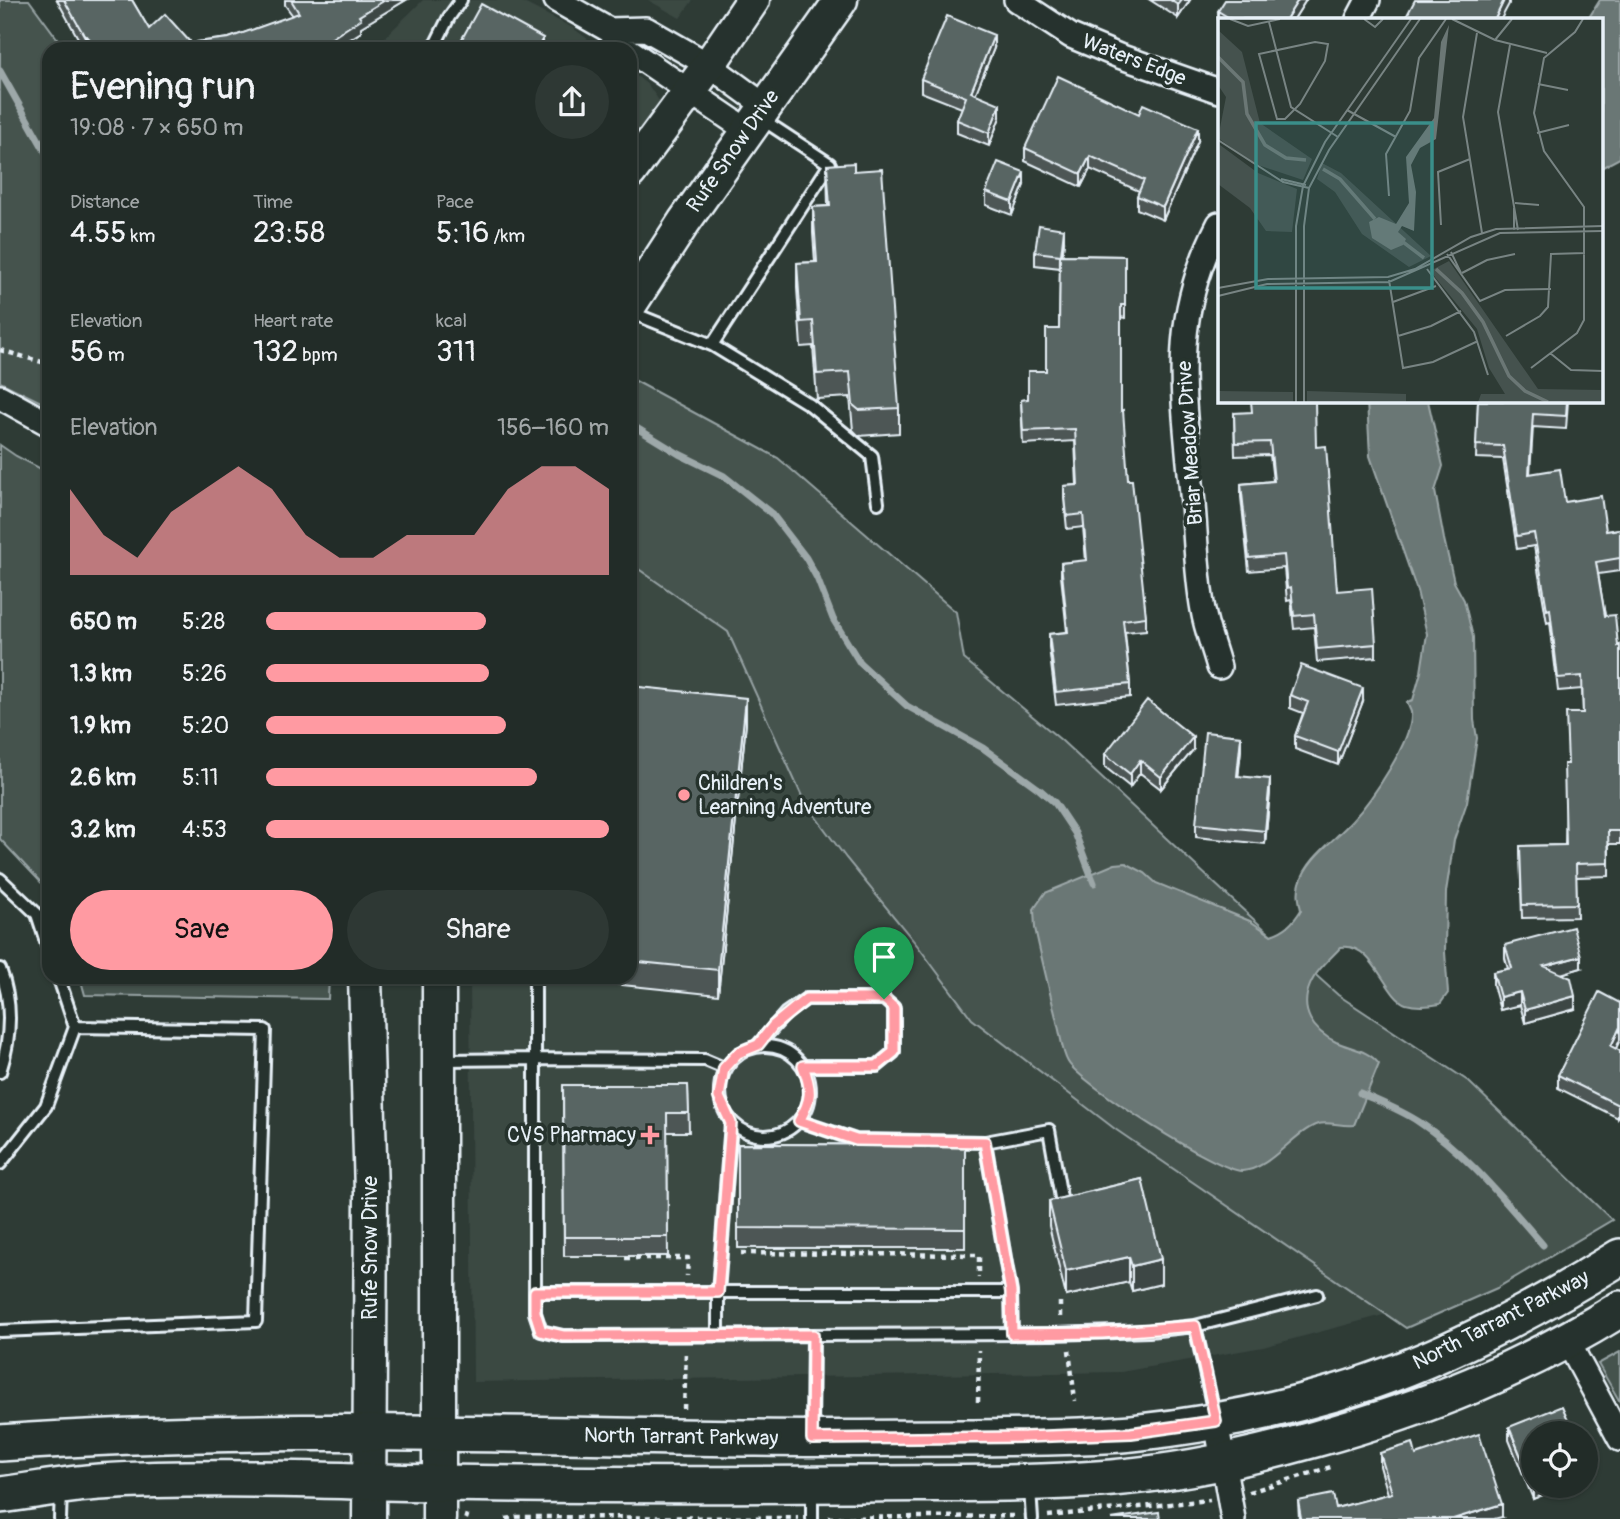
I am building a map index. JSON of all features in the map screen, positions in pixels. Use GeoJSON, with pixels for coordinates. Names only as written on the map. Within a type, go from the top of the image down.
{"type":"FeatureCollection","features":[{"type":"Feature","properties":{"kind":"main road"},"geometry":{"type":"LineString","coordinates":[[637,163],[753,0]]}},
{"type":"Feature","properties":{"kind":"main road","name":"Rufe Snow Drive"},"geometry":{"type":"LineString","coordinates":[[637,294],[684,222],[841,0]]}},
{"type":"Feature","properties":{"kind":"main road","name":"Rufe Snow Drive"},"geometry":{"type":"LineString","coordinates":[[365,984],[371,1194],[369,1519]]}},
{"type":"Feature","properties":{"kind":"main road"},"geometry":{"type":"LineString","coordinates":[[439,984],[439,1519]]}},
{"type":"Feature","properties":{"kind":"main road","name":"North Tarrant Parkway"},"geometry":{"type":"LineString","coordinates":[[0,1443],[164,1434],[812,1439],[1131,1433],[1216,1421],[1336,1392],[1394,1373],[1516,1317],[1620,1257]]}},
{"type":"Feature","properties":{"kind":"main road","name":"North Tarrant Parkway"},"geometry":{"type":"LineString","coordinates":[[0,1495],[61,1503],[116,1482],[299,1479],[439,1483],[812,1507],[1029,1482],[1114,1478],[1223,1463],[1365,1425],[1483,1383],[1568,1342],[1620,1309]]}},
{"type":"Feature","properties":{"kind":"main road"},"geometry":{"type":"LineString","coordinates":[[812,1439],[812,1507]]}},
{"type":"Feature","properties":{"kind":"street"},"geometry":{"type":"LineString","coordinates":[[556,0],[582,6],[621,42]]}},
{"type":"Feature","properties":{"kind":"street","name":"Waters Edge"},"geometry":{"type":"LineString","coordinates":[[1016,0],[1071,36],[1218,92]]}},
{"type":"Feature","properties":{"kind":"street"},"geometry":{"type":"LineString","coordinates":[[1359,18],[1368,0]]}},
{"type":"Feature","properties":{"kind":"street"},"geometry":{"type":"LineString","coordinates":[[608,30],[646,29],[709,65],[757,118]]}},
{"type":"Feature","properties":{"kind":"street"},"geometry":{"type":"LineString","coordinates":[[637,56],[689,92],[757,118]]}},
{"type":"Feature","properties":{"kind":"street","name":"Briar Meadow Drive"},"geometry":{"type":"LineString","coordinates":[[1218,226],[1205,251],[1192,287],[1184,332],[1182,377],[1203,611],[1219,667]]}},
{"type":"Feature","properties":{"kind":"street"},"geometry":{"type":"LineString","coordinates":[[1,399],[42,420]]}},
{"type":"Feature","properties":{"kind":"street"},"geometry":{"type":"LineString","coordinates":[[1568,1342],[1620,1439]]}},
{"type":"Feature","properties":{"kind":"street"},"geometry":{"type":"LineString","coordinates":[[1216,1421],[1233,1519]]}},
{"type":"Feature","properties":{"kind":"lane"},"geometry":{"type":"LineString","coordinates":[[436,42],[461,0]]}},
{"type":"Feature","properties":{"kind":"lane"},"geometry":{"type":"LineString","coordinates":[[712,345],[830,164],[757,118]]}},
{"type":"Feature","properties":{"kind":"lane"},"geometry":{"type":"LineString","coordinates":[[637,315],[712,345],[810,405],[872,456],[878,503]]}},
{"type":"Feature","properties":{"kind":"lane"},"geometry":{"type":"LineString","coordinates":[[0,879],[37,914],[42,929]]}},
{"type":"Feature","properties":{"kind":"lane"},"geometry":{"type":"LineString","coordinates":[[0,969],[10,1011],[8,1042],[0,1072]]}},
{"type":"Feature","properties":{"kind":"lane"},"geometry":{"type":"LineString","coordinates":[[0,1164],[47,1106],[75,1027],[61,984]]}},
{"type":"Feature","properties":{"kind":"lane"},"geometry":{"type":"LineString","coordinates":[[535,984],[535,1312],[541,1331],[563,1336],[1126,1332],[1195,1326],[1317,1295]]}},
{"type":"Feature","properties":{"kind":"lane"},"geometry":{"type":"LineString","coordinates":[[758,1045],[773,1026],[806,999],[884,999],[894,1008],[894,1052],[877,1066],[803,1066]]}},
{"type":"Feature","properties":{"kind":"lane"},"geometry":{"type":"LineString","coordinates":[[0,1331],[256,1321],[265,1030],[75,1027]]}},
{"type":"Feature","properties":{"kind":"lane"},"geometry":{"type":"LineString","coordinates":[[718,1335],[718,1292],[731,1123],[719,1097],[724,1068],[738,1053],[758,1045],[775,1046],[791,1053],[803,1066],[810,1084],[809,1104],[799,1121],[778,1135],[753,1135],[731,1123]]}},
{"type":"Feature","properties":{"kind":"lane"},"geometry":{"type":"LineString","coordinates":[[440,1060],[705,1060],[724,1068]]}},
{"type":"Feature","properties":{"kind":"lane"},"geometry":{"type":"LineString","coordinates":[[799,1121],[856,1140],[985,1142],[1049,1130],[1063,1209]]}},
{"type":"Feature","properties":{"kind":"lane"},"geometry":{"type":"LineString","coordinates":[[985,1142],[1011,1292],[1012,1334]]}},
{"type":"Feature","properties":{"kind":"lane"},"geometry":{"type":"LineString","coordinates":[[535,1292],[1011,1292]]}},
{"type":"Feature","properties":{"kind":"lane"},"geometry":{"type":"LineString","coordinates":[[1195,1326],[1216,1421]]}},
{"type":"Feature","properties":{"kind":"lane"},"geometry":{"type":"LineString","coordinates":[[812,1439],[813,1335]]}},
{"type":"Feature","properties":{"kind":"lane"},"geometry":{"type":"LineString","coordinates":[[1029,1482],[1032,1518]]}},
{"type":"Feature","properties":{"kind":"path"},"geometry":{"type":"LineString","coordinates":[[0,350],[42,362]]}},
{"type":"Feature","properties":{"kind":"path"},"geometry":{"type":"LineString","coordinates":[[506,1519],[812,1507],[1032,1518],[1203,1501]]}},
{"type":"Feature","properties":{"kind":"shaded area"},"geometry":{"type":"Polygon","coordinates":[[[0,0],[29,0],[60,42],[42,42],[42,403],[0,382],[0,0]]]}},
{"type":"Feature","properties":{"kind":"shaded area"},"geometry":{"type":"Polygon","coordinates":[[[423,0],[518,0],[573,28],[592,42],[380,42],[423,0]]]}},
{"type":"Feature","properties":{"kind":"shaded area"},"geometry":{"type":"Polygon","coordinates":[[[648,0],[693,0],[680,18],[648,0]]]}},
{"type":"Feature","properties":{"kind":"shaded area"},"geometry":{"type":"Polygon","coordinates":[[[1600,0],[1620,0],[1620,158],[1602,167],[1602,18],[1589,18],[1600,0]]]}},
{"type":"Feature","properties":{"kind":"shaded area"},"geometry":{"type":"Polygon","coordinates":[[[637,76],[648,85],[660,102],[637,136],[637,76]]]}},
{"type":"Feature","properties":{"kind":"shaded area"},"geometry":{"type":"Polygon","coordinates":[[[637,382],[778,458],[956,612],[964,659],[1061,740],[1338,995],[1468,1081],[1612,1220],[1497,1288],[1406,1328],[1115,1129],[972,1019],[804,801],[728,632],[637,568],[637,382]]]}},
{"type":"Feature","properties":{"kind":"shaded area"},"geometry":{"type":"Polygon","coordinates":[[[1367,402],[1428,402],[1443,466],[1435,491],[1444,539],[1454,582],[1464,600],[1473,637],[1474,720],[1477,738],[1467,802],[1454,840],[1446,892],[1445,952],[1448,993],[1440,1004],[1406,1004],[1392,991],[1371,961],[1362,953],[1341,947],[1313,980],[1306,1003],[1310,1019],[1321,1032],[1336,1042],[1365,1053],[1379,1064],[1354,1125],[1318,1124],[1262,1164],[1242,1171],[1228,1168],[1151,1125],[1097,1088],[1068,1062],[1035,928],[1034,909],[1045,893],[1115,864],[1126,863],[1145,873],[1156,883],[1250,921],[1271,935],[1285,928],[1298,915],[1301,910],[1299,887],[1309,865],[1369,800],[1406,738],[1411,712],[1407,702],[1413,700],[1427,634],[1417,591],[1370,456],[1367,402]]]}},
{"type":"Feature","properties":{"kind":"shaded area"},"geometry":{"type":"Polygon","coordinates":[[[0,445],[42,469],[42,884],[0,839],[0,445]]]}},
{"type":"Feature","properties":{"kind":"shaded area"},"geometry":{"type":"Polygon","coordinates":[[[637,567],[728,632],[804,801],[973,1019],[1115,1129],[1387,1314],[1263,1347],[1121,1372],[473,1382],[470,984],[637,984],[637,567]]]}},
{"type":"Feature","properties":{"kind":"shaded area"},"geometry":{"type":"Polygon","coordinates":[[[82,984],[329,984],[328,999],[85,995],[82,984]]]}},
{"type":"Feature","properties":{"kind":"shaded area"},"geometry":{"type":"Polygon","coordinates":[[[1620,1352],[1620,1402],[1598,1364],[1620,1352]]]}},
{"type":"Feature","properties":{"kind":"building"},"geometry":{"type":"Polygon","coordinates":[[[64,0],[132,0],[149,29],[165,14],[190,42],[92,42],[85,37],[64,0]]]}},
{"type":"Feature","properties":{"kind":"building"},"geometry":{"type":"Polygon","coordinates":[[[291,0],[385,0],[326,42],[197,42],[229,38],[299,13],[291,0]]]}},
{"type":"Feature","properties":{"kind":"building"},"geometry":{"type":"Polygon","coordinates":[[[1225,0],[1298,0],[1287,18],[1229,18],[1218,11],[1225,0]]]}},
{"type":"Feature","properties":{"kind":"building"},"geometry":{"type":"Polygon","coordinates":[[[1415,0],[1504,0],[1495,18],[1406,18],[1415,0]]]}},
{"type":"Feature","properties":{"kind":"building"},"geometry":{"type":"Polygon","coordinates":[[[481,4],[543,38],[541,42],[460,42],[481,4]]]}},
{"type":"Feature","properties":{"kind":"building"},"geometry":{"type":"Polygon","coordinates":[[[947,16],[994,35],[971,92],[1000,104],[989,133],[957,120],[966,97],[921,79],[947,16]]]}},
{"type":"Feature","properties":{"kind":"building"},"geometry":{"type":"Polygon","coordinates":[[[1058,76],[1139,114],[1143,104],[1198,128],[1163,207],[1137,196],[1144,180],[1090,156],[1081,174],[1025,148],[1058,76]]]}},
{"type":"Feature","properties":{"kind":"building"},"geometry":{"type":"Polygon","coordinates":[[[998,162],[1024,172],[1012,202],[986,192],[998,162]]]}},
{"type":"Feature","properties":{"kind":"building"},"geometry":{"type":"Polygon","coordinates":[[[854,163],[854,171],[882,169],[899,408],[859,410],[853,405],[850,372],[817,374],[813,321],[801,322],[797,263],[817,262],[813,207],[830,206],[827,165],[854,163]]]}},
{"type":"Feature","properties":{"kind":"building"},"geometry":{"type":"Polygon","coordinates":[[[1039,225],[1064,229],[1061,255],[1125,256],[1125,305],[1121,305],[1121,411],[1123,410],[1128,480],[1132,480],[1146,617],[1123,620],[1130,684],[1056,692],[1049,634],[1068,632],[1061,563],[1087,560],[1083,514],[1067,516],[1064,486],[1078,485],[1075,429],[1023,431],[1021,400],[1028,399],[1028,371],[1046,371],[1046,329],[1059,329],[1060,255],[1035,252],[1039,225]]]}},
{"type":"Feature","properties":{"kind":"building"},"geometry":{"type":"Polygon","coordinates":[[[1251,402],[1315,402],[1316,447],[1326,446],[1337,591],[1372,588],[1376,644],[1317,649],[1314,614],[1294,616],[1291,587],[1287,588],[1284,555],[1249,558],[1241,484],[1274,481],[1270,442],[1235,443],[1234,413],[1252,412],[1251,402]]]}},
{"type":"Feature","properties":{"kind":"building"},"geometry":{"type":"Polygon","coordinates":[[[1478,402],[1567,402],[1566,416],[1533,414],[1529,474],[1560,469],[1565,502],[1601,496],[1606,531],[1620,529],[1620,558],[1596,562],[1605,616],[1615,615],[1618,646],[1620,645],[1620,831],[1608,831],[1609,863],[1576,864],[1577,904],[1522,905],[1520,846],[1566,845],[1566,713],[1583,713],[1582,676],[1558,678],[1550,609],[1547,610],[1534,533],[1517,536],[1503,446],[1476,445],[1478,402]]]}},
{"type":"Feature","properties":{"kind":"building"},"geometry":{"type":"Polygon","coordinates":[[[1301,665],[1363,688],[1338,752],[1295,736],[1308,702],[1290,695],[1301,665]]]}},
{"type":"Feature","properties":{"kind":"building","name":"Children's Learning Adventure"},"geometry":{"type":"Polygon","coordinates":[[[637,687],[746,698],[718,970],[637,962],[637,687]]]}},
{"type":"Feature","properties":{"kind":"building"},"geometry":{"type":"Polygon","coordinates":[[[1147,700],[1193,737],[1161,777],[1140,760],[1130,774],[1105,754],[1147,700]]]}},
{"type":"Feature","properties":{"kind":"building"},"geometry":{"type":"Polygon","coordinates":[[[1205,732],[1241,736],[1237,776],[1270,779],[1265,831],[1196,824],[1205,732]]]}},
{"type":"Feature","properties":{"kind":"building"},"geometry":{"type":"Polygon","coordinates":[[[1573,927],[1581,956],[1544,966],[1571,978],[1575,996],[1525,1010],[1520,992],[1500,997],[1493,972],[1512,968],[1505,945],[1573,927]]]}},
{"type":"Feature","properties":{"kind":"building"},"geometry":{"type":"Polygon","coordinates":[[[1599,992],[1620,1003],[1620,1027],[1611,1046],[1620,1051],[1618,1105],[1558,1075],[1599,992]]]}},
{"type":"Feature","properties":{"kind":"building","name":"CVS Pharmacy"},"geometry":{"type":"Polygon","coordinates":[[[563,1085],[688,1085],[689,1113],[667,1113],[668,1237],[564,1237],[563,1085]]]}},
{"type":"Feature","properties":{"kind":"building"},"geometry":{"type":"Polygon","coordinates":[[[738,1144],[965,1145],[965,1229],[738,1228],[738,1144]]]}},
{"type":"Feature","properties":{"kind":"building"},"geometry":{"type":"Polygon","coordinates":[[[1142,1179],[1161,1259],[1132,1266],[1129,1257],[1066,1271],[1049,1201],[1142,1179]]]}},
{"type":"Feature","properties":{"kind":"building"},"geometry":{"type":"Polygon","coordinates":[[[1562,1406],[1569,1421],[1524,1421],[1562,1406]]]}},
{"type":"Feature","properties":{"kind":"building"},"geometry":{"type":"Polygon","coordinates":[[[1521,1422],[1521,1456],[1509,1427],[1521,1422]]]}},
{"type":"Feature","properties":{"kind":"building"},"geometry":{"type":"Polygon","coordinates":[[[1479,1434],[1502,1504],[1453,1519],[1294,1519],[1301,1518],[1298,1501],[1333,1494],[1336,1508],[1392,1493],[1380,1453],[1413,1443],[1416,1455],[1479,1434]]]}},
{"type":"Feature","properties":{"kind":"building"},"geometry":{"type":"Polygon","coordinates":[[[1159,1512],[1160,1519],[1111,1519],[1159,1512]]]}},
{"type":"Feature","properties":{"kind":"waterway"},"geometry":{"type":"LineString","coordinates":[[0,71],[42,146]]}},
{"type":"Feature","properties":{"kind":"waterway"},"geometry":{"type":"LineString","coordinates":[[637,428],[679,454],[724,476],[772,514],[806,558],[833,619],[860,663],[907,706],[983,748],[1055,803],[1075,833],[1094,883]]}},
{"type":"Feature","properties":{"kind":"waterway"},"geometry":{"type":"LineString","coordinates":[[1360,1093],[1412,1118],[1454,1149],[1485,1179],[1543,1245]]}},
{"type":"Feature","properties":{"kind":"place","name":"Children's Learning Adventure"},"geometry":{"type":"Point","coordinates":[684,795]}},
{"type":"Feature","properties":{"kind":"place","name":"CVS Pharmacy"},"geometry":{"type":"Point","coordinates":[650,1135]}},
{"type":"Feature","properties":{"kind":"route"},"geometry":{"type":"LineString","coordinates":[[806,999],[884,999],[894,1008],[894,1052],[877,1066],[803,1066],[810,1084],[809,1104],[799,1121],[856,1140],[985,1142],[1011,1292],[1012,1334],[1149,1331],[1195,1326],[1216,1421],[1131,1433],[812,1439],[813,1335],[563,1336],[541,1331],[535,1312],[535,1292],[718,1292],[731,1123],[719,1097],[724,1068],[738,1053],[758,1045],[786,1013],[806,999]]}}]}
